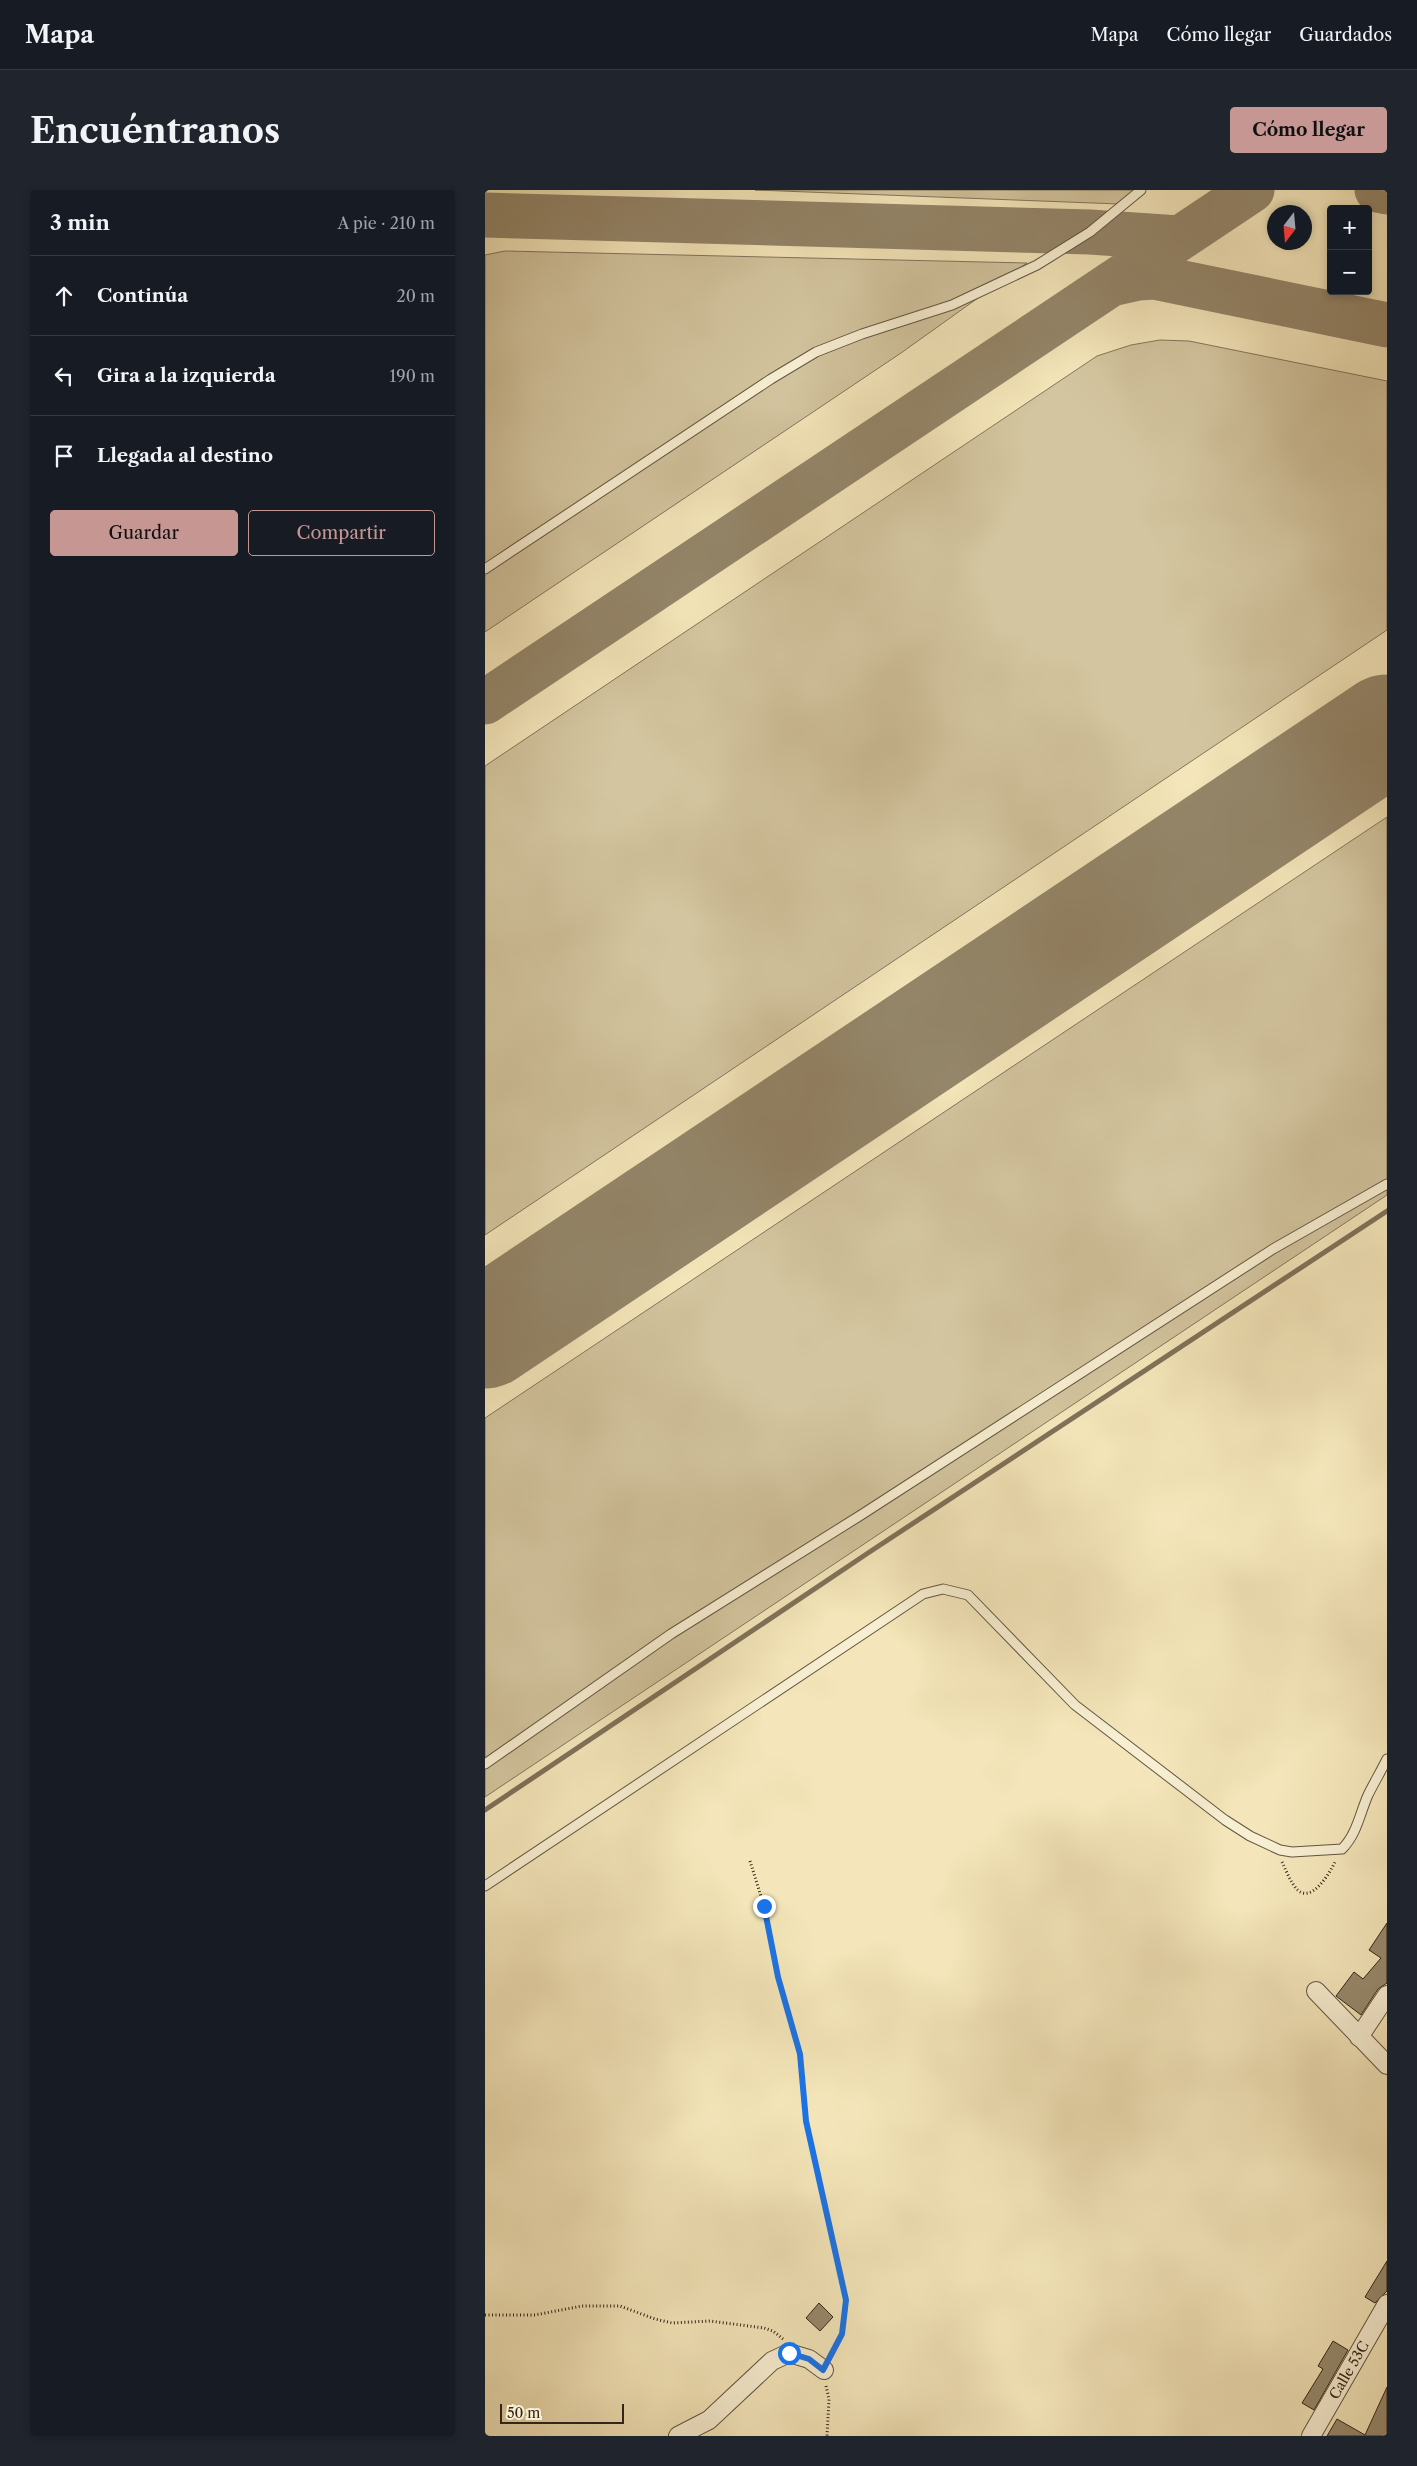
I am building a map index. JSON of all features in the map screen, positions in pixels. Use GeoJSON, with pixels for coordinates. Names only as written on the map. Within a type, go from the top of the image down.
{"type":"FeatureCollection","features":[{"type":"Feature","properties":{"kind":"street"},"geometry":{"type":"LineString","coordinates":[[1316,1991],[1359,2038],[1387,2065]]}},
{"type":"Feature","properties":{"kind":"street"},"geometry":{"type":"LineString","coordinates":[[1359,2038],[1387,1995]]}},
{"type":"Feature","properties":{"kind":"street","name":"Calle 53C"},"geometry":{"type":"LineString","coordinates":[[1311,2436],[1385,2313]]}},
{"type":"Feature","properties":{"kind":"street"},"geometry":{"type":"LineString","coordinates":[[678,2436],[709,2420],[772,2360],[789,2353],[809,2359],[823,2370]]}},
{"type":"Feature","properties":{"kind":"lane"},"geometry":{"type":"LineString","coordinates":[[485,570],[771,379],[816,352],[862,334],[952,305],[1037,265],[1090,232],[1141,190]]}},
{"type":"Feature","properties":{"kind":"lane"},"geometry":{"type":"LineString","coordinates":[[485,1764],[671,1634],[861,1515],[1273,1249],[1387,1184]]}},
{"type":"Feature","properties":{"kind":"lane"},"geometry":{"type":"LineString","coordinates":[[485,1886],[923,1594],[943,1589],[968,1595],[1075,1705],[1201,1803],[1250,1836],[1275,1848],[1292,1852],[1342,1849],[1355,1830],[1368,1795],[1387,1759]]}},
{"type":"Feature","properties":{"kind":"path"},"geometry":{"type":"LineString","coordinates":[[1275,1848],[1295,1887],[1300,1892],[1308,1894],[1321,1883],[1342,1849]]}},
{"type":"Feature","properties":{"kind":"path"},"geometry":{"type":"LineString","coordinates":[[750,1862],[764,1906],[778,1977],[800,2054],[806,2121],[846,2300],[842,2334],[823,2370],[829,2399],[827,2436]]}},
{"type":"Feature","properties":{"kind":"path"},"geometry":{"type":"LineString","coordinates":[[485,2315],[535,2315],[581,2306],[620,2306],[655,2320],[673,2322],[710,2321],[763,2328],[781,2336],[789,2353]]}},
{"type":"Feature","properties":{"kind":"shaded area"},"geometry":{"type":"Polygon","coordinates":[[[755,190],[1140,190],[1119,204],[755,190]]]}},
{"type":"Feature","properties":{"kind":"shaded area"},"geometry":{"type":"Polygon","coordinates":[[[505,251],[1027,263],[901,353],[485,632],[485,255],[505,251]]]}},
{"type":"Feature","properties":{"kind":"shaded area"},"geometry":{"type":"Polygon","coordinates":[[[1160,340],[1189,341],[1387,381],[1387,630],[485,1235],[485,766],[1097,356],[1131,345],[1160,340]]]}},
{"type":"Feature","properties":{"kind":"shaded area"},"geometry":{"type":"Polygon","coordinates":[[[1387,817],[1387,1195],[485,1797],[485,1418],[1387,817]]]}},
{"type":"Feature","properties":{"kind":"building"},"geometry":{"type":"Polygon","coordinates":[[[1387,1923],[1387,1983],[1378,1989],[1361,2015],[1336,1996],[1354,1972],[1363,1979],[1381,1958],[1369,1950],[1387,1923]]]}},
{"type":"Feature","properties":{"kind":"building"},"geometry":{"type":"Polygon","coordinates":[[[1387,2261],[1387,2291],[1375,2303],[1365,2297],[1387,2261]]]}},
{"type":"Feature","properties":{"kind":"building"},"geometry":{"type":"Polygon","coordinates":[[[819,2303],[833,2317],[820,2331],[806,2318],[819,2303]]]}},
{"type":"Feature","properties":{"kind":"building"},"geometry":{"type":"Polygon","coordinates":[[[1333,2341],[1348,2350],[1314,2410],[1302,2403],[1323,2369],[1318,2366],[1333,2341]]]}},
{"type":"Feature","properties":{"kind":"building"},"geometry":{"type":"Polygon","coordinates":[[[1387,2387],[1387,2436],[1327,2436],[1337,2419],[1365,2435],[1387,2387]]]}},
{"type":"Feature","properties":{"kind":"waterway"},"geometry":{"type":"LineString","coordinates":[[485,1810],[868,1553],[1387,1211]]}},
{"type":"Feature","properties":{"kind":"taxiway"},"geometry":{"type":"LineString","coordinates":[[485,702],[1252,190]]}},
{"type":"Feature","properties":{"kind":"taxiway"},"geometry":{"type":"LineString","coordinates":[[1377,190],[1387,192]]}},
{"type":"Feature","properties":{"kind":"taxiway"},"geometry":{"type":"LineString","coordinates":[[485,215],[1090,232],[1179,238]]}},
{"type":"Feature","properties":{"kind":"taxiway"},"geometry":{"type":"LineString","coordinates":[[1111,284],[1138,278],[1154,277],[1387,325]]}},
{"type":"Feature","properties":{"kind":"runway"},"geometry":{"type":"LineString","coordinates":[[485,1333],[1387,730]]}},
{"type":"Feature","properties":{"kind":"route"},"geometry":{"type":"LineString","coordinates":[[764,1906],[778,1977],[800,2054],[806,2121],[846,2300],[842,2334],[823,2370],[809,2359],[789,2353]]}}]}
